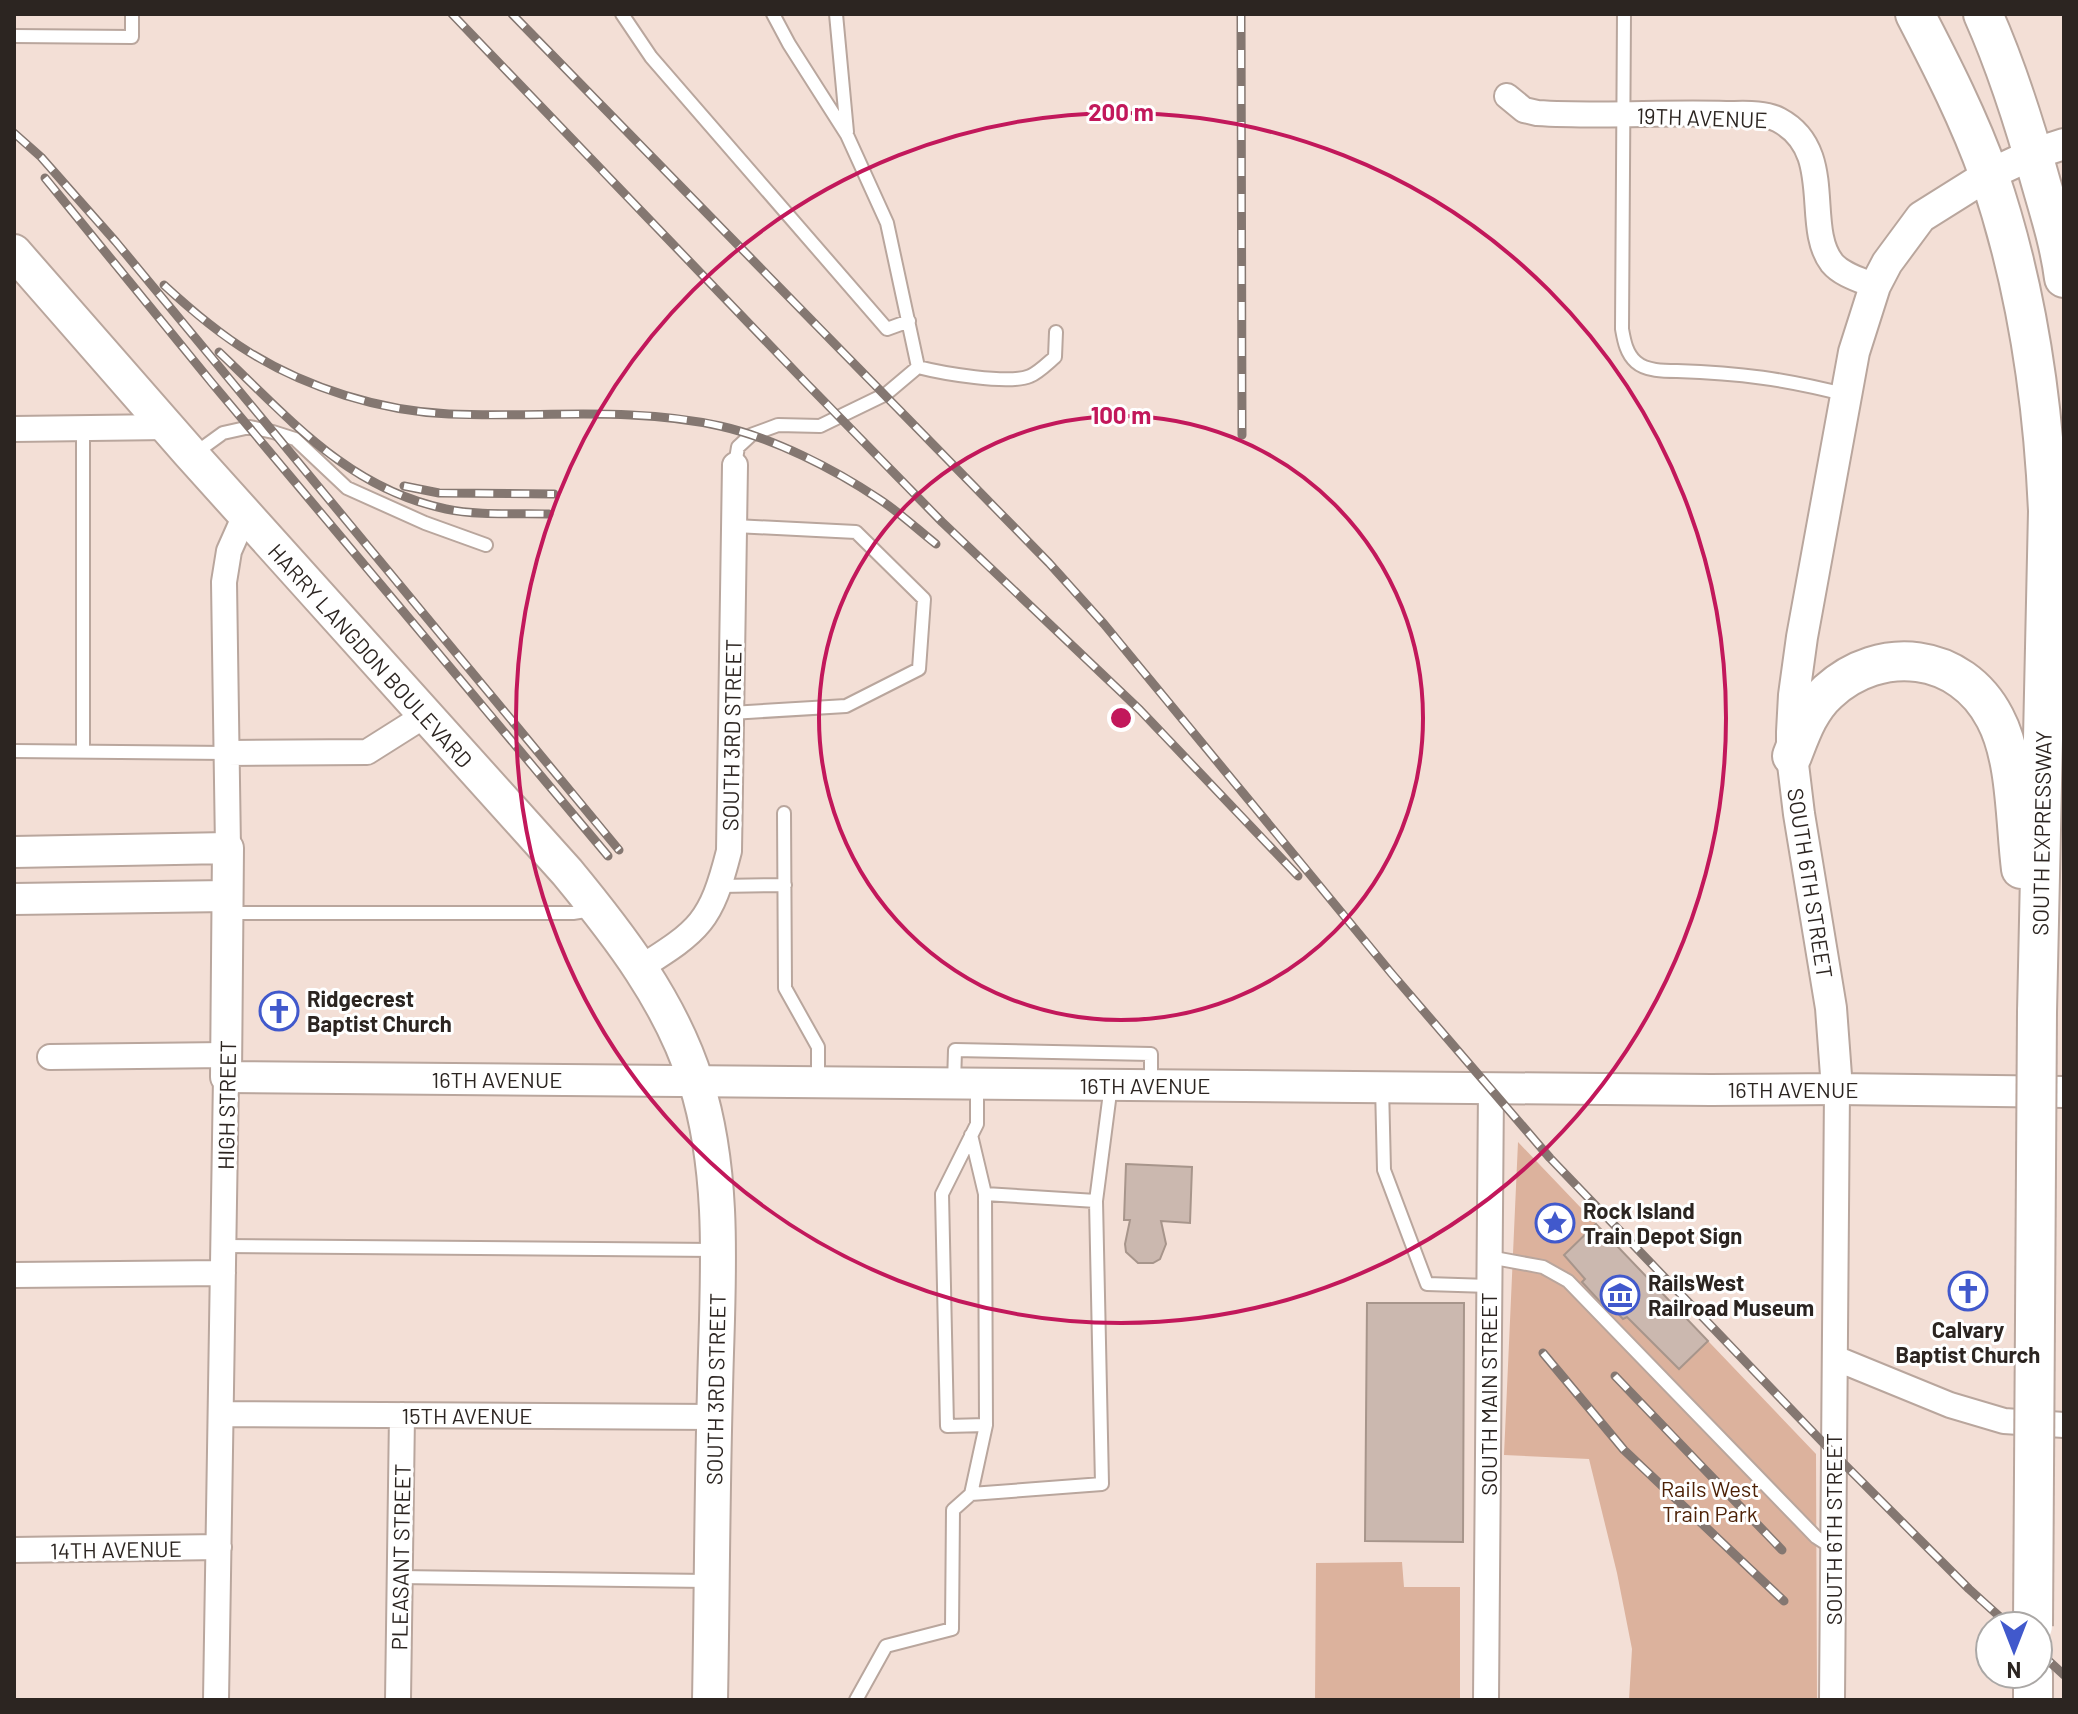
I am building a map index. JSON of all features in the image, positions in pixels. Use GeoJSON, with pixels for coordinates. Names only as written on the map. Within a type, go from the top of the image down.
{"type":"FeatureCollection","features":[{"type":"Feature","properties":{"kind":"main road","name":"SOUTH EXPRESSWAY"},"geometry":{"type":"LineString","coordinates":[[1915,14],[1955,92],[1988,175],[2010,248],[2026,317],[2045,449],[2047,580],[2037,1012],[2033,1610]]}},
{"type":"Feature","properties":{"kind":"main road"},"geometry":{"type":"LineString","coordinates":[[1983,14],[2006,72],[2049,149],[2064,278]]}},
{"type":"Feature","properties":{"kind":"main road","name":"HARRY LANGDON BOULEVARD"},"geometry":{"type":"LineString","coordinates":[[14,252],[424,716],[567,872],[640,968],[673,1027],[696,1081]]}},
{"type":"Feature","properties":{"kind":"main road"},"geometry":{"type":"LineString","coordinates":[[1792,756],[1808,718],[1826,694],[1849,676],[1869,666],[1901,660],[1924,663],[1950,673],[1983,698],[1995,718],[2007,753],[2037,1012]]}},
{"type":"Feature","properties":{"kind":"main road","name":"SOUTH 3RD STREET"},"geometry":{"type":"LineString","coordinates":[[696,1081],[709,1134],[716,1250],[710,1700]]}},
{"type":"Feature","properties":{"kind":"street","name":"19TH AVENUE"},"geometry":{"type":"LineString","coordinates":[[1507,96],[1524,110],[1537,113],[1765,115],[1780,120],[1804,145],[1814,166],[1826,252],[1842,272],[1875,286]]}},
{"type":"Feature","properties":{"kind":"street","name":"SOUTH 6TH STREET"},"geometry":{"type":"LineString","coordinates":[[1832,1700],[1837,1089],[1831,1008],[1792,756],[1797,667],[1854,352],[1875,286],[1887,263],[1921,217],[1988,175],[2049,149]]}},
{"type":"Feature","properties":{"kind":"street"},"geometry":{"type":"LineString","coordinates":[[14,429],[167,427]]}},
{"type":"Feature","properties":{"kind":"street","name":"SOUTH 3RD STREET"},"geometry":{"type":"LineString","coordinates":[[640,968],[678,943],[707,915],[720,886],[729,851],[735,465]]}},
{"type":"Feature","properties":{"kind":"street","name":"HIGH STREET"},"geometry":{"type":"LineString","coordinates":[[216,1700],[228,848],[224,582],[229,551],[245,515]]}},
{"type":"Feature","properties":{"kind":"street"},"geometry":{"type":"LineString","coordinates":[[227,753],[367,752],[424,716]]}},
{"type":"Feature","properties":{"kind":"street"},"geometry":{"type":"LineString","coordinates":[[14,852],[228,848]]}},
{"type":"Feature","properties":{"kind":"street"},"geometry":{"type":"LineString","coordinates":[[14,899],[227,904]]}},
{"type":"Feature","properties":{"kind":"street","name":"16TH AVENUE"},"geometry":{"type":"LineString","coordinates":[[50,1057],[226,1066],[696,1081],[2064,1092]]}},
{"type":"Feature","properties":{"kind":"street","name":"SOUTH MAIN STREET"},"geometry":{"type":"LineString","coordinates":[[1486,1700],[1491,1088]]}},
{"type":"Feature","properties":{"kind":"street"},"geometry":{"type":"LineString","coordinates":[[14,1275],[223,1273]]}},
{"type":"Feature","properties":{"kind":"street"},"geometry":{"type":"LineString","coordinates":[[1835,1358],[1950,1405],[2004,1421],[2064,1425]]}},
{"type":"Feature","properties":{"kind":"street","name":"15TH AVENUE"},"geometry":{"type":"LineString","coordinates":[[221,1414],[714,1417]]}},
{"type":"Feature","properties":{"kind":"street","name":"PLEASANT STREET"},"geometry":{"type":"LineString","coordinates":[[398,1700],[402,1415]]}},
{"type":"Feature","properties":{"kind":"street","name":"14TH AVENUE"},"geometry":{"type":"LineString","coordinates":[[14,1550],[219,1547]]}},
{"type":"Feature","properties":{"kind":"lane"},"geometry":{"type":"LineString","coordinates":[[14,36],[132,37],[132,14]]}},
{"type":"Feature","properties":{"kind":"lane"},"geometry":{"type":"LineString","coordinates":[[622,14],[651,57],[887,329],[909,321]]}},
{"type":"Feature","properties":{"kind":"lane"},"geometry":{"type":"LineString","coordinates":[[773,14],[847,135],[887,223],[918,367]]}},
{"type":"Feature","properties":{"kind":"lane"},"geometry":{"type":"LineString","coordinates":[[836,14],[847,135]]}},
{"type":"Feature","properties":{"kind":"lane"},"geometry":{"type":"LineString","coordinates":[[1624,14],[1622,329],[1626,349],[1636,363],[1656,371],[1742,373],[1793,381],[1847,395]]}},
{"type":"Feature","properties":{"kind":"lane"},"geometry":{"type":"LineString","coordinates":[[918,367],[947,375],[1030,377],[1055,357],[1056,332]]}},
{"type":"Feature","properties":{"kind":"lane"},"geometry":{"type":"LineString","coordinates":[[735,465],[738,447],[751,435],[778,425],[820,426],[886,394],[918,367]]}},
{"type":"Feature","properties":{"kind":"lane"},"geometry":{"type":"LineString","coordinates":[[192,455],[223,433],[250,427],[273,432],[295,439],[347,488],[425,523],[486,545]]}},
{"type":"Feature","properties":{"kind":"lane"},"geometry":{"type":"LineString","coordinates":[[83,428],[83,752]]}},
{"type":"Feature","properties":{"kind":"lane"},"geometry":{"type":"LineString","coordinates":[[731,713],[846,706],[919,669],[924,599],[856,532],[735,526]]}},
{"type":"Feature","properties":{"kind":"lane"},"geometry":{"type":"LineString","coordinates":[[14,751],[227,753]]}},
{"type":"Feature","properties":{"kind":"lane"},"geometry":{"type":"LineString","coordinates":[[784,813],[785,988],[818,1047],[818,1082]]}},
{"type":"Feature","properties":{"kind":"lane"},"geometry":{"type":"LineString","coordinates":[[720,886],[785,885]]}},
{"type":"Feature","properties":{"kind":"lane"},"geometry":{"type":"LineString","coordinates":[[227,904],[573,913],[597,909]]}},
{"type":"Feature","properties":{"kind":"lane"},"geometry":{"type":"LineString","coordinates":[[986,1425],[947,1426],[942,1194],[977,1124],[955,1050],[1151,1054],[1151,1086]]}},
{"type":"Feature","properties":{"kind":"lane"},"geometry":{"type":"LineString","coordinates":[[971,1494],[1102,1484],[1096,1201],[1103,1085],[1096,1053]]}},
{"type":"Feature","properties":{"kind":"lane"},"geometry":{"type":"LineString","coordinates":[[1382,1086],[1384,1170],[1427,1284],[1489,1286]]}},
{"type":"Feature","properties":{"kind":"lane"},"geometry":{"type":"LineString","coordinates":[[856,1700],[886,1646],[952,1629],[953,1510],[971,1494],[986,1425],[985,1194],[971,1135]]}},
{"type":"Feature","properties":{"kind":"lane"},"geometry":{"type":"LineString","coordinates":[[985,1194],[1096,1201]]}},
{"type":"Feature","properties":{"kind":"lane"},"geometry":{"type":"LineString","coordinates":[[224,1246],[716,1250]]}},
{"type":"Feature","properties":{"kind":"lane"},"geometry":{"type":"LineString","coordinates":[[1489,1257],[1543,1267],[1568,1281],[1816,1537],[1833,1548]]}},
{"type":"Feature","properties":{"kind":"lane"},"geometry":{"type":"LineString","coordinates":[[399,1577],[713,1581]]}},
{"type":"Feature","properties":{"kind":"green space","name":"Rails West Train Park"},"geometry":{"type":"Polygon","coordinates":[[[1518,1142],[1816,1454],[1817,1700],[1629,1700],[1632,1649],[1589,1459],[1504,1455],[1518,1142]]]}},
{"type":"Feature","properties":{"kind":"green space"},"geometry":{"type":"Polygon","coordinates":[[[1402,1562],[1404,1587],[1460,1587],[1460,1700],[1315,1700],[1316,1563],[1402,1562]]]}},
{"type":"Feature","properties":{"kind":"building"},"geometry":{"type":"Polygon","coordinates":[[[1126,1164],[1192,1167],[1190,1223],[1161,1221],[1166,1244],[1160,1259],[1153,1263],[1138,1263],[1126,1252],[1130,1220],[1124,1220],[1126,1164]]]}},
{"type":"Feature","properties":{"kind":"building"},"geometry":{"type":"Polygon","coordinates":[[[1596,1224],[1708,1341],[1679,1369],[1627,1317],[1623,1319],[1608,1303],[1604,1306],[1582,1282],[1585,1279],[1564,1255],[1596,1224]]]}},
{"type":"Feature","properties":{"kind":"building"},"geometry":{"type":"Polygon","coordinates":[[[1367,1303],[1464,1303],[1463,1542],[1365,1541],[1367,1303]]]}},
{"type":"Feature","properties":{"kind":"railway"},"geometry":{"type":"LineString","coordinates":[[452,14],[942,522],[1140,710],[1298,876]]}},
{"type":"Feature","properties":{"kind":"railway"},"geometry":{"type":"LineString","coordinates":[[512,14],[1049,563],[1104,624],[1392,974],[1550,1158],[1834,1454],[1992,1610]]}},
{"type":"Feature","properties":{"kind":"railway"},"geometry":{"type":"LineString","coordinates":[[1241,14],[1242,435]]}},
{"type":"Feature","properties":{"kind":"railway"},"geometry":{"type":"LineString","coordinates":[[14,133],[41,157],[116,242],[619,850]]}},
{"type":"Feature","properties":{"kind":"railway"},"geometry":{"type":"LineString","coordinates":[[45,178],[212,383],[608,856]]}},
{"type":"Feature","properties":{"kind":"railway"},"geometry":{"type":"LineString","coordinates":[[164,285],[226,337],[271,365],[320,387],[371,403],[423,412],[653,416],[740,431],[782,446],[823,466],[886,504],[936,544]]}},
{"type":"Feature","properties":{"kind":"railway"},"geometry":{"type":"LineString","coordinates":[[219,352],[295,425],[349,467],[379,485],[446,509],[549,514]]}},
{"type":"Feature","properties":{"kind":"railway"},"geometry":{"type":"LineString","coordinates":[[404,486],[439,493],[554,494]]}},
{"type":"Feature","properties":{"kind":"railway"},"geometry":{"type":"LineString","coordinates":[[1543,1353],[1624,1450],[1784,1601]]}},
{"type":"Feature","properties":{"kind":"railway"},"geometry":{"type":"LineString","coordinates":[[1615,1376],[1782,1550]]}},
{"type":"Feature","properties":{"kind":"railway"},"geometry":{"type":"LineString","coordinates":[[2054,1666],[2064,1675]]}},
{"type":"Feature","properties":{"kind":"place","name":"Ridgecrest Baptist Church"},"geometry":{"type":"Point","coordinates":[279,1011]}},
{"type":"Feature","properties":{"kind":"place","name":"Rock Island Train Depot Sign"},"geometry":{"type":"Point","coordinates":[1555,1223]}},
{"type":"Feature","properties":{"kind":"place","name":"Calvary Baptist Church"},"geometry":{"type":"Point","coordinates":[1968,1291]}},
{"type":"Feature","properties":{"kind":"place","name":"RailsWest Railroad Museum"},"geometry":{"type":"Point","coordinates":[1620,1295]}}]}
